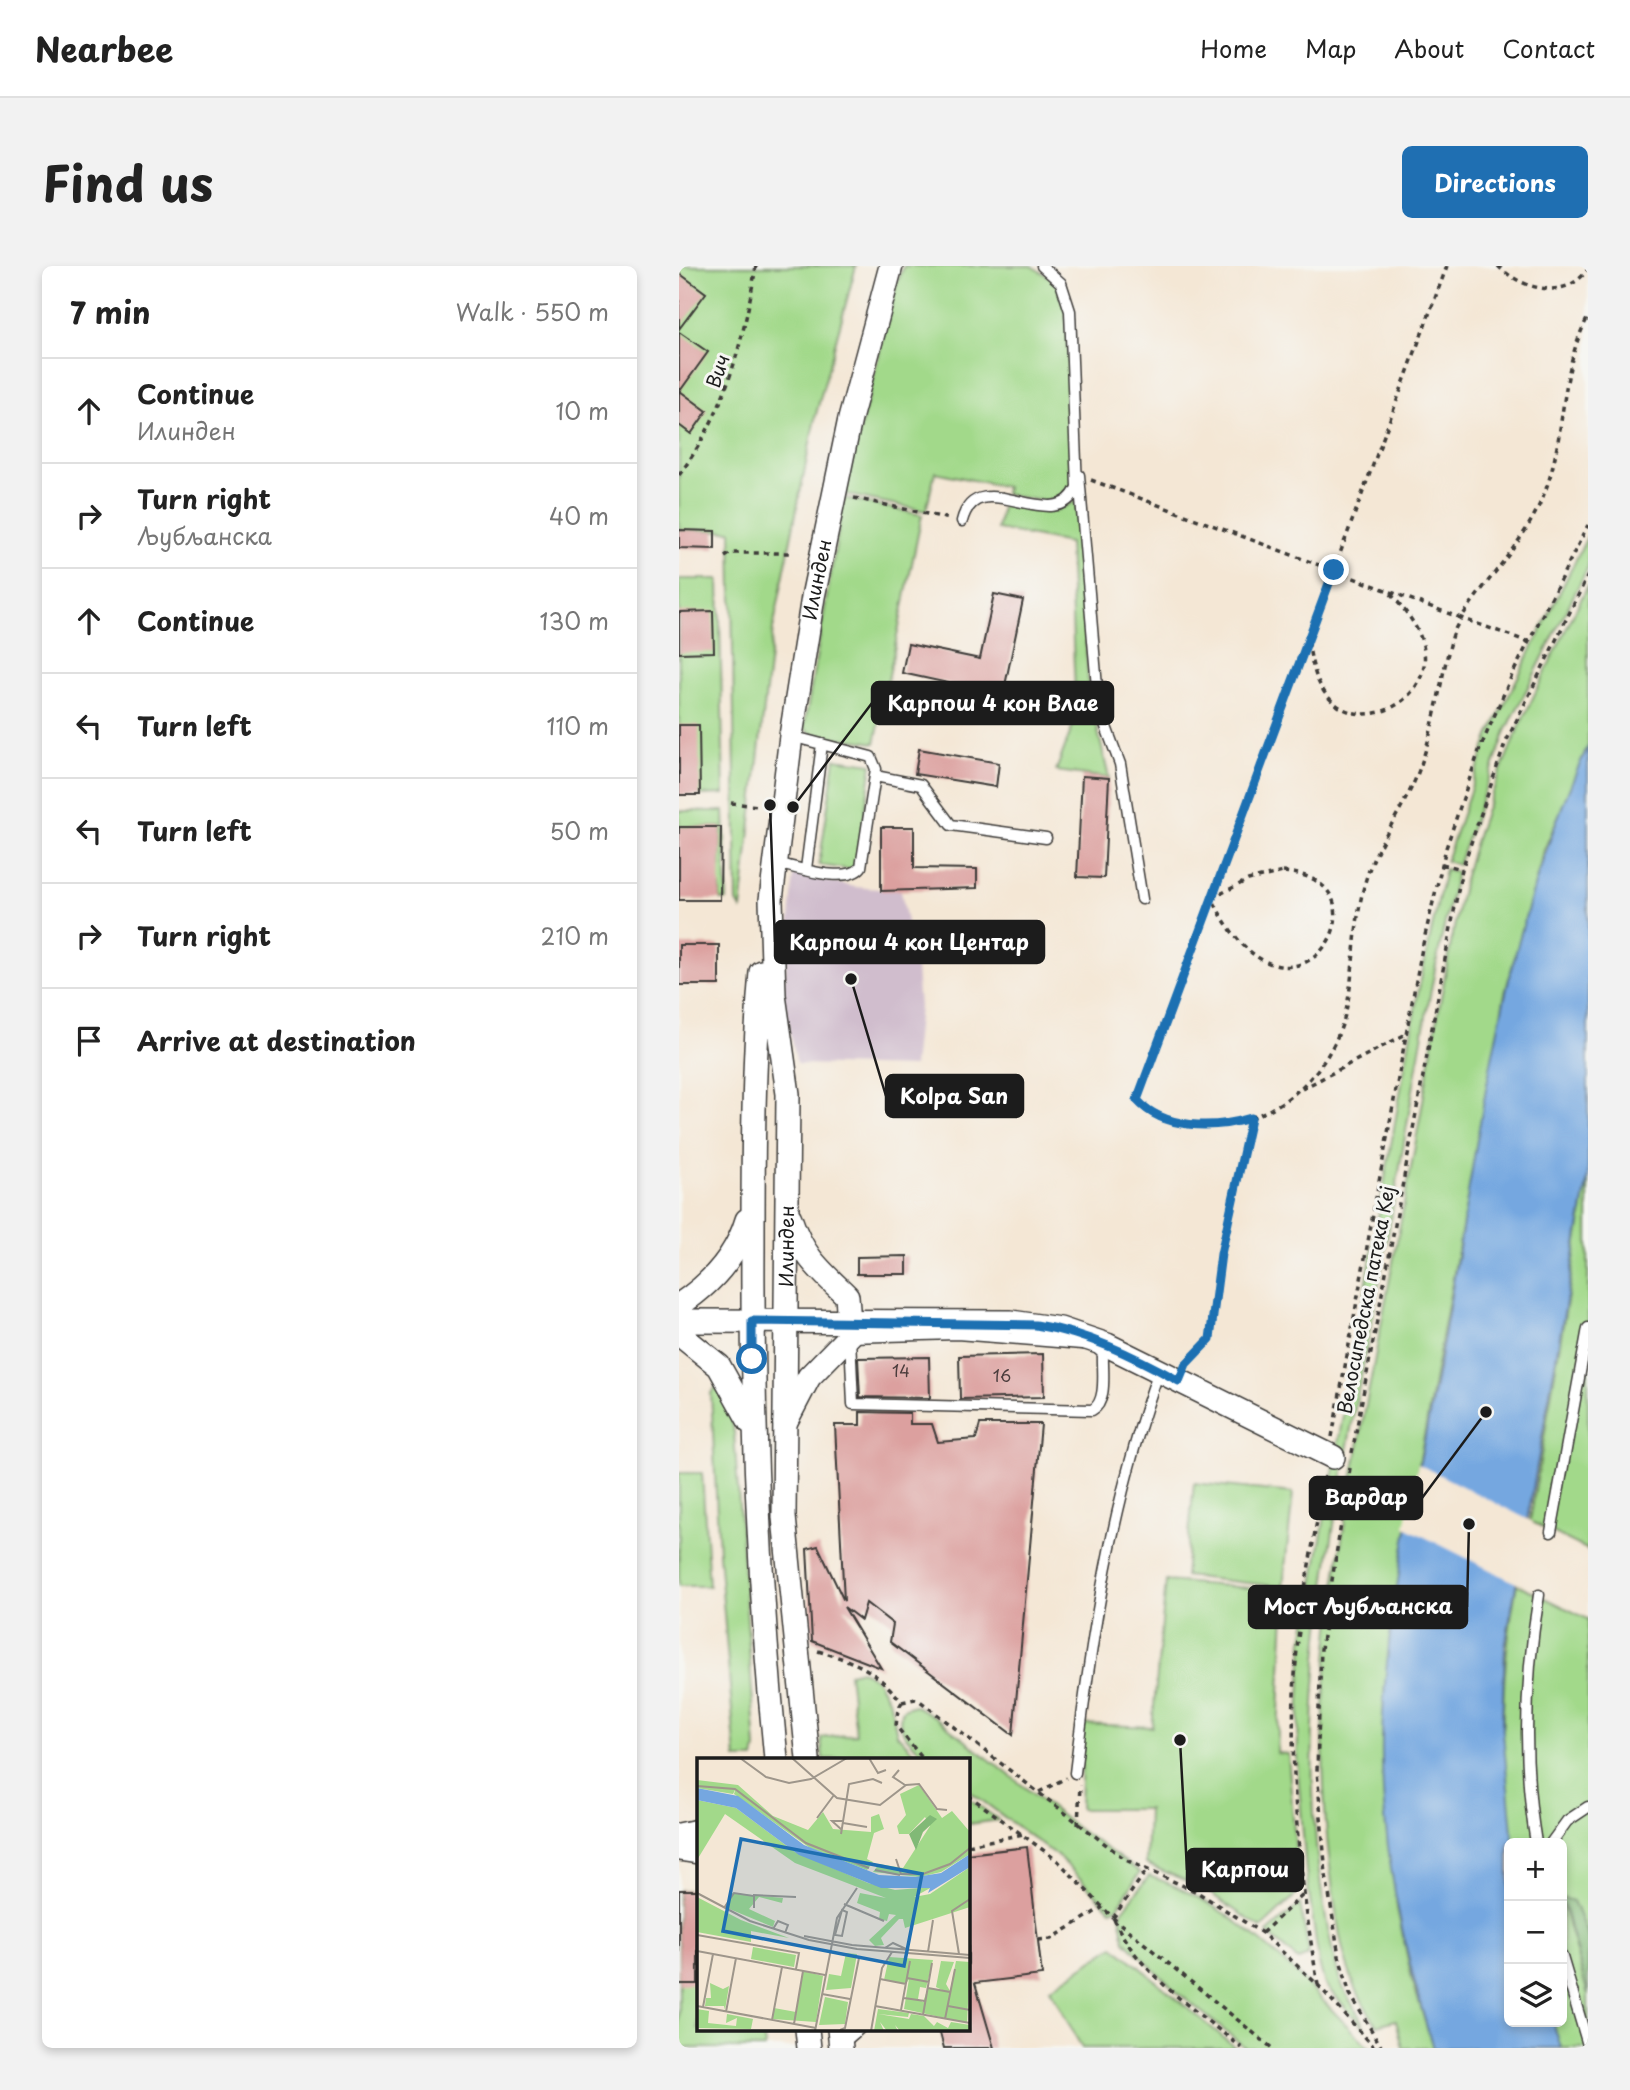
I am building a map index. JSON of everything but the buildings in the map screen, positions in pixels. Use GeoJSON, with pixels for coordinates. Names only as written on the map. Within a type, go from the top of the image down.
{"type":"FeatureCollection","features":[{"type":"Feature","properties":{"kind":"street","name":"Илинден"},"geometry":{"type":"LineString","coordinates":[[808,1758],[784,1517],[788,1094],[774,995],[771,900],[791,736],[834,494],[863,367],[891,266]]}},
{"type":"Feature","properties":{"kind":"street","name":"Илинден"},"geometry":{"type":"LineString","coordinates":[[771,900],[766,915],[760,982],[752,1321],[759,1571],[774,1754]]}},
{"type":"Feature","properties":{"kind":"street"},"geometry":{"type":"LineString","coordinates":[[679,1305],[709,1281],[735,1251],[753,1193]]}},
{"type":"Feature","properties":{"kind":"street"},"geometry":{"type":"LineString","coordinates":[[783,1426],[809,1377],[850,1330],[847,1296],[825,1278],[805,1253],[787,1209]]}},
{"type":"Feature","properties":{"kind":"street"},"geometry":{"type":"LineString","coordinates":[[679,1321],[785,1321],[850,1330],[1011,1322],[1045,1326],[1107,1345],[1331,1455]]}},
{"type":"Feature","properties":{"kind":"street"},"geometry":{"type":"LineString","coordinates":[[679,1334],[719,1366],[753,1430]]}},
{"type":"Feature","properties":{"kind":"street"},"geometry":{"type":"LineString","coordinates":[[679,1835],[697,1831]]}},
{"type":"Feature","properties":{"kind":"street"},"geometry":{"type":"LineString","coordinates":[[679,1849],[697,1852]]}},
{"type":"Feature","properties":{"kind":"street"},"geometry":{"type":"LineString","coordinates":[[807,2030],[809,2048]]}},
{"type":"Feature","properties":{"kind":"lane"},"geometry":{"type":"LineString","coordinates":[[1042,266],[1061,283],[1070,311],[1079,475],[1097,687],[1105,724],[1120,764],[1142,899]]}},
{"type":"Feature","properties":{"kind":"lane"},"geometry":{"type":"LineString","coordinates":[[962,522],[969,505],[986,496],[1048,506],[1065,504],[1074,496],[1079,475]]}},
{"type":"Feature","properties":{"kind":"lane"},"geometry":{"type":"LineString","coordinates":[[775,863],[842,876],[852,875],[861,867],[876,765],[871,757],[791,736]]}},
{"type":"Feature","properties":{"kind":"lane"},"geometry":{"type":"LineString","coordinates":[[806,869],[822,744]]}},
{"type":"Feature","properties":{"kind":"lane"},"geometry":{"type":"LineString","coordinates":[[874,776],[904,779],[921,785],[951,825],[1047,838]]}},
{"type":"Feature","properties":{"kind":"lane"},"geometry":{"type":"LineString","coordinates":[[1551,1532],[1588,1328]]}},
{"type":"Feature","properties":{"kind":"lane"},"geometry":{"type":"LineString","coordinates":[[850,1330],[957,1334],[1094,1345],[1103,1354],[1101,1400],[1092,1410],[1001,1406],[857,1406],[853,1404],[850,1330]]}},
{"type":"Feature","properties":{"kind":"lane"},"geometry":{"type":"LineString","coordinates":[[1075,1773],[1084,1701],[1117,1508],[1134,1446],[1169,1376]]}},
{"type":"Feature","properties":{"kind":"lane"},"geometry":{"type":"LineString","coordinates":[[1535,1838],[1525,1744],[1539,1595]]}},
{"type":"Feature","properties":{"kind":"lane"},"geometry":{"type":"LineString","coordinates":[[1555,1838],[1567,1821],[1588,1807]]}},
{"type":"Feature","properties":{"kind":"lane"},"geometry":{"type":"LineString","coordinates":[[1564,1964],[1588,2045]]}},
{"type":"Feature","properties":{"kind":"lane"},"geometry":{"type":"LineString","coordinates":[[840,2041],[857,2030]]}},
{"type":"Feature","properties":{"kind":"path","name":"Вич"},"geometry":{"type":"LineString","coordinates":[[679,475],[709,428],[734,372],[755,266]]}},
{"type":"Feature","properties":{"kind":"path"},"geometry":{"type":"LineString","coordinates":[[1406,1034],[1251,1118],[1221,1124],[1191,1124],[1161,1117],[1137,1100],[1447,266]]}},
{"type":"Feature","properties":{"kind":"path"},"geometry":{"type":"LineString","coordinates":[[1498,266],[1513,279],[1543,289],[1573,283],[1588,269]]}},
{"type":"Feature","properties":{"kind":"path"},"geometry":{"type":"LineString","coordinates":[[1297,1092],[1323,1061],[1342,1024],[1348,1004],[1354,932],[1365,885],[1375,855],[1407,798],[1422,763],[1437,713],[1451,640],[1461,618],[1525,533],[1542,500],[1557,450],[1571,364],[1588,317]]}},
{"type":"Feature","properties":{"kind":"path"},"geometry":{"type":"LineString","coordinates":[[1079,475],[1529,642]]}},
{"type":"Feature","properties":{"kind":"path"},"geometry":{"type":"LineString","coordinates":[[834,494],[962,522]]}},
{"type":"Feature","properties":{"kind":"path"},"geometry":{"type":"LineString","coordinates":[[1318,1985],[1304,1894],[1293,1748],[1297,1665],[1331,1455],[1406,1034],[1442,864],[1479,751],[1529,642],[1588,525]]}},
{"type":"Feature","properties":{"kind":"path"},"geometry":{"type":"LineString","coordinates":[[725,557],[730,553],[793,553]]}},
{"type":"Feature","properties":{"kind":"path","name":"Велосипедска патека Кеј"},"geometry":{"type":"LineString","coordinates":[[1382,2048],[1346,1983],[1330,1906],[1317,1771],[1321,1648],[1352,1452],[1462,869],[1504,744],[1588,575]]}},
{"type":"Feature","properties":{"kind":"path"},"geometry":{"type":"LineString","coordinates":[[1308,640],[1319,684],[1339,706],[1356,713],[1374,713],[1404,701],[1422,677],[1424,648],[1416,627],[1387,590]]}},
{"type":"Feature","properties":{"kind":"path"},"geometry":{"type":"LineString","coordinates":[[731,803],[758,806]]}},
{"type":"Feature","properties":{"kind":"path"},"geometry":{"type":"LineString","coordinates":[[1442,864],[1462,869]]}},
{"type":"Feature","properties":{"kind":"path"},"geometry":{"type":"LineString","coordinates":[[1294,873],[1314,880],[1329,895],[1335,928],[1326,948],[1311,961],[1290,966],[1269,963],[1241,945],[1212,898],[1262,876],[1294,873]]}},
{"type":"Feature","properties":{"kind":"path"},"geometry":{"type":"LineString","coordinates":[[1169,1376],[1186,1364],[1210,1339],[1221,1254],[1251,1118]]}},
{"type":"Feature","properties":{"kind":"path"},"geometry":{"type":"LineString","coordinates":[[796,1645],[865,1667],[880,1676],[902,1702]]}},
{"type":"Feature","properties":{"kind":"path"},"geometry":{"type":"LineString","coordinates":[[922,1758],[896,1726],[898,1709],[902,1702],[915,1699],[937,1712],[1078,1825],[1146,1871],[1198,1892],[1262,1933],[1318,1985],[1375,2048]]}},
{"type":"Feature","properties":{"kind":"path"},"geometry":{"type":"LineString","coordinates":[[1039,1792],[1081,1770],[1078,1825]]}},
{"type":"Feature","properties":{"kind":"path"},"geometry":{"type":"LineString","coordinates":[[969,1796],[1025,1834],[1058,1861],[1113,1917],[1272,2048]]}},
{"type":"Feature","properties":{"kind":"path"},"geometry":{"type":"LineString","coordinates":[[969,1845],[1025,1834]]}},
{"type":"Feature","properties":{"kind":"path"},"geometry":{"type":"LineString","coordinates":[[1113,1917],[1146,1871]]}},
{"type":"Feature","properties":{"kind":"path"},"geometry":{"type":"LineString","coordinates":[[1262,1933],[1304,1894]]}},
{"type":"Feature","properties":{"kind":"path"},"geometry":{"type":"LineString","coordinates":[[1038,1940],[1051,1939],[1103,1907]]}},
{"type":"Feature","properties":{"kind":"path"},"geometry":{"type":"LineString","coordinates":[[1113,1917],[1123,1942],[1174,1993],[1242,2048]]}},
{"type":"Feature","properties":{"kind":"shaded area"},"geometry":{"type":"Polygon","coordinates":[[[794,874],[855,887],[901,891],[916,968],[919,1007],[913,1067],[797,1064],[783,998],[794,874]]]}},
{"type":"Feature","properties":{"kind":"green space"},"geometry":{"type":"Polygon","coordinates":[[[679,266],[856,266],[815,418],[773,629],[741,909],[737,902],[731,531],[679,530],[679,266]]]}},
{"type":"Feature","properties":{"kind":"green space"},"geometry":{"type":"Polygon","coordinates":[[[904,266],[1031,266],[1056,281],[1066,312],[1074,479],[1067,496],[1052,500],[1029,499],[1005,494],[1006,487],[935,472],[926,511],[844,494],[897,283],[904,266]]]}},
{"type":"Feature","properties":{"kind":"green space"},"geometry":{"type":"Polygon","coordinates":[[[844,498],[922,515],[875,743],[813,734],[804,728],[844,498]]]}},
{"type":"Feature","properties":{"kind":"green space"},"geometry":{"type":"Polygon","coordinates":[[[1076,501],[1089,693],[1109,778],[1056,771],[1076,717],[1069,543],[997,529],[1003,502],[1055,511],[1076,501]]]}},
{"type":"Feature","properties":{"kind":"green space"},"geometry":{"type":"Polygon","coordinates":[[[1588,535],[1588,567],[1506,731],[1458,865],[1446,861],[1489,736],[1588,535]]]}},
{"type":"Feature","properties":{"kind":"green space"},"geometry":{"type":"Polygon","coordinates":[[[679,579],[719,579],[724,794],[700,795],[679,725],[679,579]]]}},
{"type":"Feature","properties":{"kind":"green space"},"geometry":{"type":"Polygon","coordinates":[[[1588,585],[1588,746],[1544,850],[1505,993],[1403,1551],[1385,1684],[1382,1742],[1397,1908],[1412,1979],[1433,2048],[1403,2048],[1396,2020],[1377,2025],[1356,1990],[1349,1972],[1336,1915],[1325,1817],[1323,1760],[1324,1706],[1333,1598],[1361,1431],[1465,876],[1489,800],[1504,763],[1588,585]]]}},
{"type":"Feature","properties":{"kind":"green space"},"geometry":{"type":"Polygon","coordinates":[[[835,759],[872,764],[857,866],[852,870],[819,865],[835,759]]]}},
{"type":"Feature","properties":{"kind":"green space"},"geometry":{"type":"Polygon","coordinates":[[[679,811],[724,811],[727,900],[720,900],[720,887],[679,867],[720,867],[721,827],[679,827],[679,811]]]}},
{"type":"Feature","properties":{"kind":"green space"},"geometry":{"type":"Polygon","coordinates":[[[1445,869],[1457,872],[1426,1015],[1334,1525],[1321,1615],[1314,1706],[1313,1797],[1321,1887],[1339,1977],[1365,2029],[1325,1985],[1319,1963],[1306,1872],[1297,1760],[1303,1640],[1418,993],[1445,869]]]}},
{"type":"Feature","properties":{"kind":"green space"},"geometry":{"type":"Polygon","coordinates":[[[1588,1177],[1588,1550],[1530,1521],[1588,1177]]]}},
{"type":"Feature","properties":{"kind":"green space"},"geometry":{"type":"Polygon","coordinates":[[[717,1386],[730,1409],[734,1433],[756,1748],[754,1758],[736,1758],[719,1554],[711,1393],[717,1386]]]}},
{"type":"Feature","properties":{"kind":"green space"},"geometry":{"type":"Polygon","coordinates":[[[679,1473],[702,1473],[709,1586],[679,1586],[679,1473]]]}},
{"type":"Feature","properties":{"kind":"green space"},"geometry":{"type":"Polygon","coordinates":[[[1194,1483],[1293,1493],[1283,1587],[1185,1576],[1194,1483]]]}},
{"type":"Feature","properties":{"kind":"green space"},"geometry":{"type":"Polygon","coordinates":[[[1166,1581],[1285,1591],[1277,1753],[1288,1754],[1299,1892],[1261,1928],[1201,1887],[1146,1864],[1148,1809],[1080,1809],[1083,1724],[1152,1727],[1166,1581]]]}},
{"type":"Feature","properties":{"kind":"green space"},"geometry":{"type":"Polygon","coordinates":[[[1517,1584],[1588,1619],[1588,1937],[1573,1901],[1567,1899],[1567,1838],[1512,1838],[1503,1745],[1504,1681],[1517,1584]]]}},
{"type":"Feature","properties":{"kind":"green space"},"geometry":{"type":"Polygon","coordinates":[[[861,1670],[877,1680],[890,1703],[897,1734],[919,1758],[823,1758],[821,1738],[856,1734],[849,1673],[861,1670]]]}},
{"type":"Feature","properties":{"kind":"green space"},"geometry":{"type":"Polygon","coordinates":[[[914,1705],[934,1716],[1078,1829],[1140,1872],[1118,1907],[1111,1910],[1061,1859],[969,1791],[969,1758],[928,1758],[903,1731],[900,1717],[903,1709],[914,1705]]]}},
{"type":"Feature","properties":{"kind":"green space"},"geometry":{"type":"Polygon","coordinates":[[[969,1799],[999,1820],[969,1824],[969,1799]]]}},
{"type":"Feature","properties":{"kind":"green space"},"geometry":{"type":"Polygon","coordinates":[[[1149,1876],[1183,1890],[1242,1926],[1295,1972],[1369,2048],[1246,2048],[1177,1992],[1125,1941],[1120,1914],[1149,1876]]]}},
{"type":"Feature","properties":{"kind":"green space"},"geometry":{"type":"Polygon","coordinates":[[[679,1890],[697,1890],[697,2030],[763,2030],[765,2048],[679,2048],[679,1890]]]}},
{"type":"Feature","properties":{"kind":"green space"},"geometry":{"type":"Polygon","coordinates":[[[1567,1899],[1573,1901],[1588,1937],[1588,1994],[1567,1916],[1567,1899]]]}},
{"type":"Feature","properties":{"kind":"green space"},"geometry":{"type":"Polygon","coordinates":[[[1300,1904],[1309,1952],[1306,1957],[1298,1960],[1267,1933],[1300,1904]]]}},
{"type":"Feature","properties":{"kind":"green space"},"geometry":{"type":"Polygon","coordinates":[[[1567,1921],[1588,1995],[1588,2048],[1561,2048],[1555,2027],[1567,2027],[1567,1921]]]}},
{"type":"Feature","properties":{"kind":"green space"},"geometry":{"type":"Polygon","coordinates":[[[1114,1946],[1236,2048],[1082,2048],[1050,1989],[1114,1946]]]}},
{"type":"Feature","properties":{"kind":"water"},"geometry":{"type":"Polygon","coordinates":[[[1588,746],[1588,1177],[1505,1647],[1502,1721],[1513,1838],[1504,1838],[1504,2027],[1555,2027],[1561,2048],[1433,2048],[1403,1934],[1389,1857],[1382,1778],[1382,1739],[1390,1639],[1405,1539],[1443,1342],[1496,1038],[1533,890],[1558,817],[1588,746]]]}},
{"type":"Feature","properties":{"kind":"pier"},"geometry":{"type":"Polygon","coordinates":[[[1418,1464],[1533,1522],[1520,1585],[1405,1527],[1418,1464]]]}},
{"type":"Feature","properties":{"kind":"place","name":"Карпош 4 кон Центар"},"geometry":{"type":"Point","coordinates":[770,805]}},
{"type":"Feature","properties":{"kind":"place","name":"Карпош 4 кон Влае"},"geometry":{"type":"Point","coordinates":[793,807]}},
{"type":"Feature","properties":{"kind":"place","name":"Kolpa San"},"geometry":{"type":"Point","coordinates":[851,979]}},
{"type":"Feature","properties":{"kind":"place","name":"Вардар"},"geometry":{"type":"Point","coordinates":[1486,1412]}},
{"type":"Feature","properties":{"kind":"place","name":"Мост Љубљанска"},"geometry":{"type":"Point","coordinates":[1469,1524]}},
{"type":"Feature","properties":{"kind":"place","name":"Карпош"},"geometry":{"type":"Point","coordinates":[1180,1740]}},
{"type":"Feature","properties":{"kind":"route"},"geometry":{"type":"LineString","coordinates":[[752,1359],[752,1321],[1000,1322],[1036,1325],[1060,1329],[1107,1345],[1179,1381],[1186,1364],[1207,1345],[1221,1254],[1251,1118],[1221,1124],[1191,1124],[1161,1117],[1137,1100],[1334,570]]}}]}
